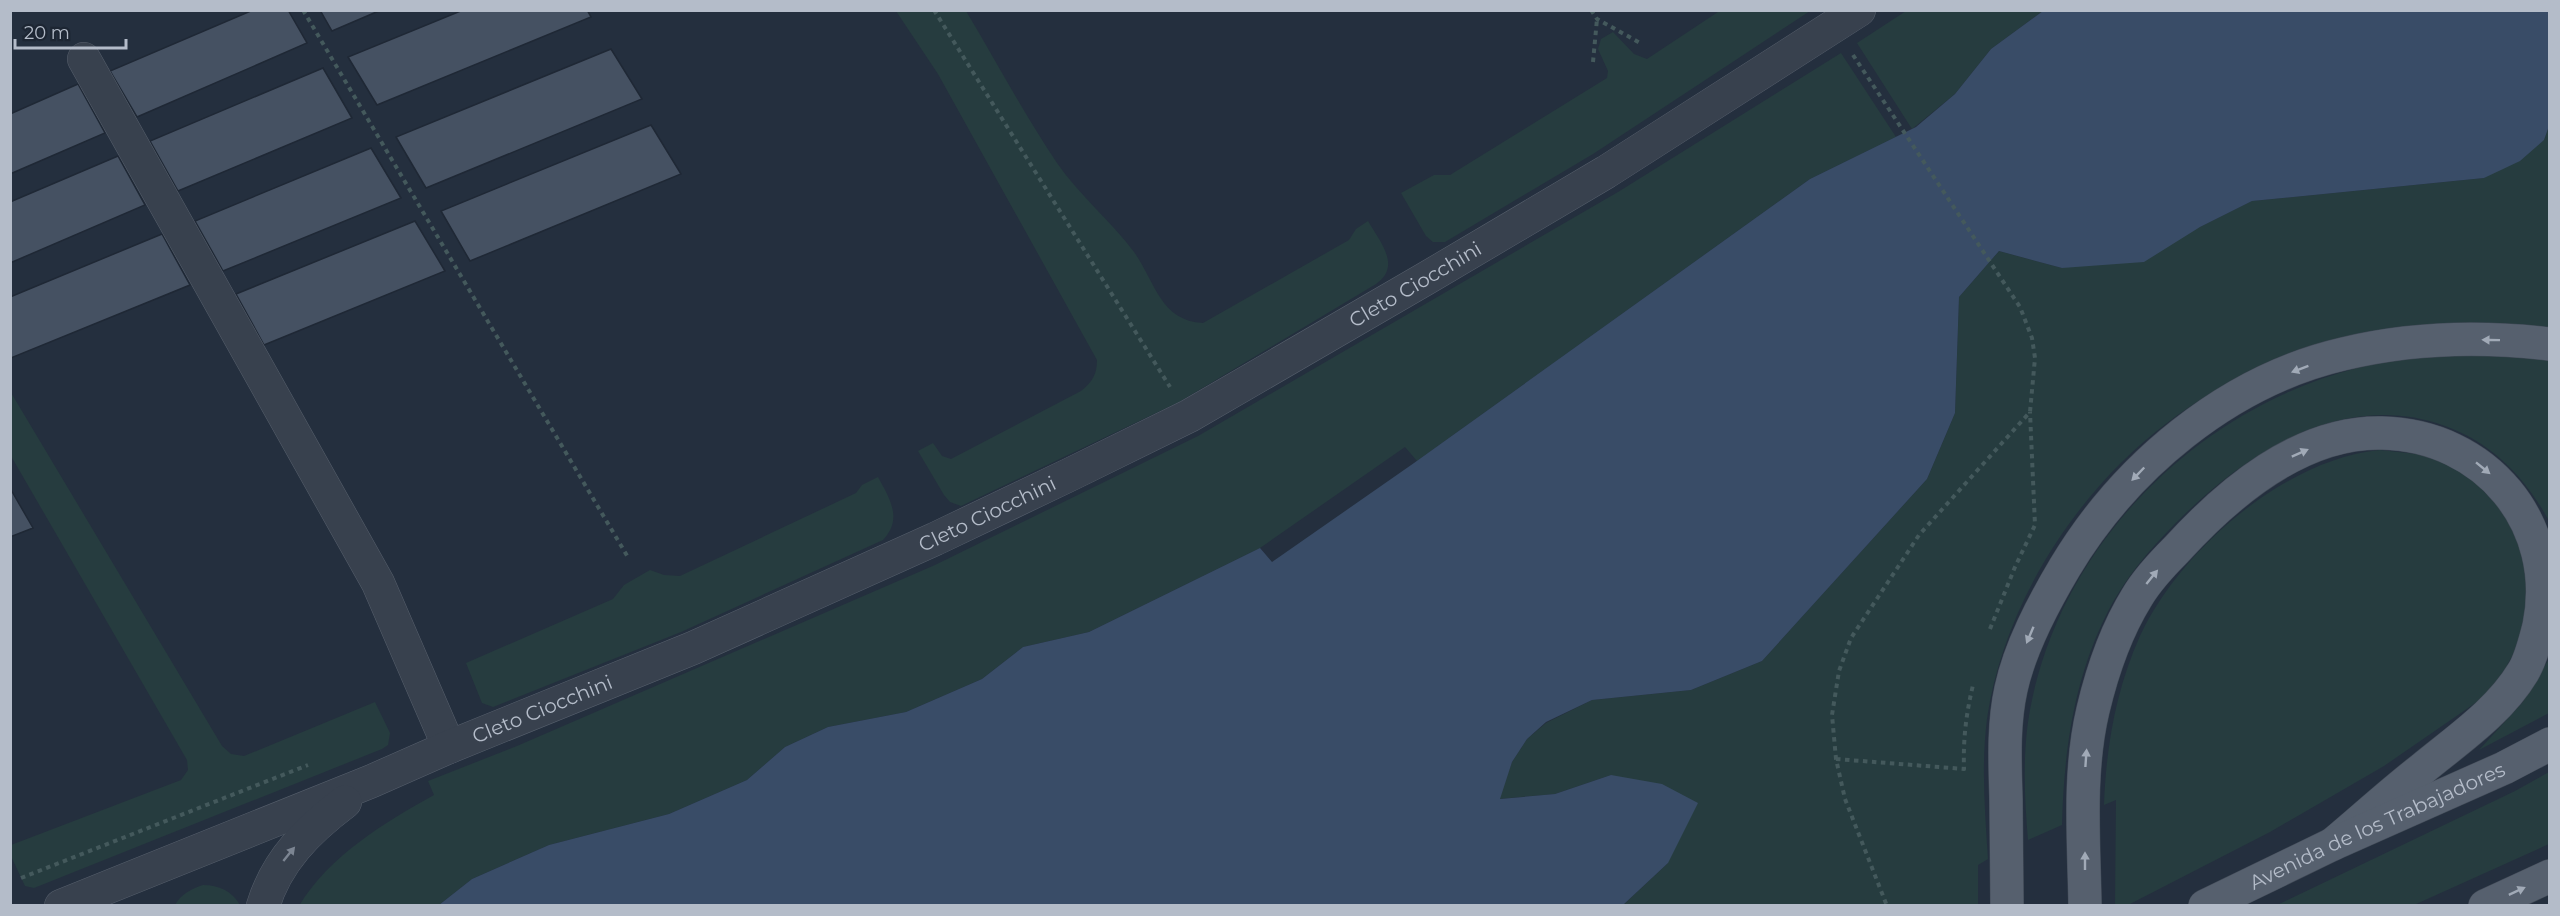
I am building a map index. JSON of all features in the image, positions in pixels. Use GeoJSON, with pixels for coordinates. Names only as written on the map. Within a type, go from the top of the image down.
{"type":"FeatureCollection","features":[{"type":"Feature","properties":{"kind":"main road"},"geometry":{"type":"LineString","coordinates":[[2007,906],[2006,725],[2011,688],[2039,615],[2076,548],[2098,518],[2149,462],[2179,436],[2238,397],[2263,384],[2341,354],[2379,347],[2466,340],[2550,344]]}},
{"type":"Feature","properties":{"kind":"main road"},"geometry":{"type":"LineString","coordinates":[[2085,906],[2084,816],[2088,739],[2092,711],[2120,629],[2138,595],[2163,563],[2225,500],[2260,473],[2294,455],[2322,444],[2353,436],[2379,433],[2409,435],[2438,442],[2483,467],[2521,509],[2533,531],[2543,563],[2541,616],[2535,643],[2523,672],[2488,715],[2333,844]]}},
{"type":"Feature","properties":{"kind":"main road","name":"Avenida de los Trabajadores"},"geometry":{"type":"LineString","coordinates":[[2205,906],[2333,844],[2505,768],[2550,744]]}},
{"type":"Feature","properties":{"kind":"main road"},"geometry":{"type":"LineString","coordinates":[[2486,906],[2550,876]]}},
{"type":"Feature","properties":{"kind":"street","name":"Cleto Ciocchini"},"geometry":{"type":"LineString","coordinates":[[61,906],[372,781],[724,634],[935,539],[1188,416],[1606,172],[1846,19]]}},
{"type":"Feature","properties":{"kind":"street"},"geometry":{"type":"LineString","coordinates":[[84,59],[378,583],[449,747]]}},
{"type":"Feature","properties":{"kind":"street"},"geometry":{"type":"LineString","coordinates":[[263,906],[280,864],[300,841],[326,816],[372,781]]}},
{"type":"Feature","properties":{"kind":"path"},"geometry":{"type":"LineString","coordinates":[[303,10],[629,559]]}},
{"type":"Feature","properties":{"kind":"path"},"geometry":{"type":"LineString","coordinates":[[934,10],[1188,416]]}},
{"type":"Feature","properties":{"kind":"path"},"geometry":{"type":"LineString","coordinates":[[1591,10],[1597,19],[1642,44]]}},
{"type":"Feature","properties":{"kind":"path"},"geometry":{"type":"LineString","coordinates":[[1593,62],[1597,19]]}},
{"type":"Feature","properties":{"kind":"path"},"geometry":{"type":"LineString","coordinates":[[1846,19],[1894,119],[2020,307],[2032,338],[2035,358],[2030,412],[2035,525],[2014,567],[1986,640]]}},
{"type":"Feature","properties":{"kind":"path"},"geometry":{"type":"LineString","coordinates":[[1887,906],[1845,800],[1836,759],[1832,735],[1834,696],[1844,651],[1919,536],[2030,412]]}},
{"type":"Feature","properties":{"kind":"path"},"geometry":{"type":"LineString","coordinates":[[1836,759],[1964,769],[1964,731],[1973,682]]}},
{"type":"Feature","properties":{"kind":"path"},"geometry":{"type":"LineString","coordinates":[[21,878],[314,763]]}},
{"type":"Feature","properties":{"kind":"green space"},"geometry":{"type":"Polygon","coordinates":[[[1721,10],[1810,11],[1593,154],[1445,242],[1433,242],[1426,236],[1401,193],[1434,175],[1450,175],[1607,78],[1608,71],[1598,49],[1601,39],[1613,32],[1634,54],[1647,59],[1721,10]]]}},
{"type":"Feature","properties":{"kind":"green space"},"geometry":{"type":"Polygon","coordinates":[[[896,11],[966,11],[1057,163],[1134,252],[1160,298],[1177,315],[1189,321],[1203,323],[1349,240],[1356,229],[1368,221],[1386,254],[1388,262],[1384,277],[1376,284],[1179,402],[961,506],[950,502],[918,451],[933,443],[942,456],[951,459],[1081,391],[1093,378],[1097,360],[938,74],[896,11]]]}},
{"type":"Feature","properties":{"kind":"green space"},"geometry":{"type":"Polygon","coordinates":[[[1906,11],[2043,11],[1991,49],[1955,94],[1912,129],[1857,43],[1906,11]]]}},
{"type":"Feature","properties":{"kind":"green space"},"geometry":{"type":"Polygon","coordinates":[[[1841,53],[1896,137],[1810,179],[1417,461],[1405,447],[1260,548],[1089,632],[1023,647],[982,679],[906,712],[828,727],[785,747],[747,780],[669,814],[549,845],[472,879],[439,905],[299,906],[326,871],[359,842],[434,795],[428,781],[517,746],[935,565],[1198,436],[1618,192],[1841,53]]]}},
{"type":"Feature","properties":{"kind":"green space"},"geometry":{"type":"Polygon","coordinates":[[[2549,126],[2549,327],[2488,324],[2255,368],[2167,423],[2103,482],[2074,517],[2049,554],[2027,594],[2009,635],[1996,677],[1987,719],[1984,754],[1988,859],[1978,865],[1978,905],[1623,905],[1668,863],[1611,775],[1555,794],[1499,799],[1512,762],[1527,739],[1546,723],[1592,700],[1691,690],[1762,661],[1927,479],[1955,413],[1959,297],[1999,251],[2062,268],[2200,227],[2252,201],[2484,178],[2544,140],[2549,126]]]}},
{"type":"Feature","properties":{"kind":"green space"},"geometry":{"type":"Polygon","coordinates":[[[2496,354],[2549,360],[2549,521],[2530,490],[2506,463],[2477,442],[2445,426],[2409,417],[2374,415],[2339,420],[2306,431],[2274,446],[2243,465],[2188,511],[2148,554],[2121,589],[2100,628],[2089,655],[2074,710],[2065,767],[2062,825],[2028,840],[2025,752],[2032,700],[2049,641],[2075,586],[2108,535],[2148,489],[2194,449],[2244,415],[2299,387],[2357,368],[2391,361],[2496,354]]]}},
{"type":"Feature","properties":{"kind":"green space"},"geometry":{"type":"Polygon","coordinates":[[[10,391],[222,746],[231,754],[244,756],[375,702],[390,733],[388,745],[34,888],[25,886],[11,856],[11,845],[181,780],[188,770],[187,760],[11,456],[10,391]]]}},
{"type":"Feature","properties":{"kind":"green space"},"geometry":{"type":"Polygon","coordinates":[[[2380,450],[2426,455],[2449,465],[2469,476],[2500,508],[2524,551],[2528,600],[2518,645],[2505,669],[2484,697],[2384,766],[2270,832],[2128,905],[2115,905],[2116,800],[2104,805],[2110,740],[2119,697],[2132,656],[2158,604],[2181,572],[2208,542],[2239,514],[2273,490],[2308,471],[2344,457],[2380,450]]]}},
{"type":"Feature","properties":{"kind":"green space"},"geometry":{"type":"Polygon","coordinates":[[[878,477],[893,509],[892,524],[883,540],[681,632],[493,707],[482,703],[466,663],[613,599],[624,585],[650,570],[664,575],[680,576],[856,493],[862,485],[878,477]]]}},
{"type":"Feature","properties":{"kind":"green space"},"geometry":{"type":"Polygon","coordinates":[[[2549,659],[2549,713],[2479,750],[2522,703],[2549,659]]]}},
{"type":"Feature","properties":{"kind":"green space"},"geometry":{"type":"Polygon","coordinates":[[[2549,772],[2549,844],[2414,905],[2277,905],[2515,791],[2549,772]]]}},
{"type":"Feature","properties":{"kind":"green space"},"geometry":{"type":"Polygon","coordinates":[[[203,885],[225,890],[240,905],[175,905],[187,892],[203,885]]]}},
{"type":"Feature","properties":{"kind":"water"},"geometry":{"type":"Polygon","coordinates":[[[2043,11],[2549,11],[2549,126],[2544,140],[2520,161],[2484,178],[2252,201],[2200,227],[2144,262],[2062,268],[1999,251],[1959,297],[1955,413],[1927,479],[1762,661],[1691,690],[1592,700],[1546,722],[1527,739],[1512,762],[1500,799],[1555,794],[1611,775],[1662,784],[1698,803],[1668,863],[1623,905],[439,905],[472,879],[549,845],[669,814],[747,780],[785,747],[828,727],[906,712],[982,679],[1023,647],[1089,632],[1260,548],[1272,562],[1810,179],[1916,127],[1955,94],[1991,49],[2043,11]]]}},
{"type":"Feature","properties":{"kind":"building"},"geometry":{"type":"Polygon","coordinates":[[[253,10],[288,10],[307,43],[137,117],[110,71],[253,10]]]}},
{"type":"Feature","properties":{"kind":"building"},"geometry":{"type":"Polygon","coordinates":[[[320,10],[381,10],[332,31],[320,10]]]}},
{"type":"Feature","properties":{"kind":"building"},"geometry":{"type":"Polygon","coordinates":[[[463,10],[587,10],[591,17],[377,105],[348,57],[463,10]]]}},
{"type":"Feature","properties":{"kind":"building"},"geometry":{"type":"Polygon","coordinates":[[[611,49],[642,99],[426,188],[396,137],[611,49]]]}},
{"type":"Feature","properties":{"kind":"building"},"geometry":{"type":"Polygon","coordinates":[[[323,68],[352,118],[178,191],[150,141],[323,68]]]}},
{"type":"Feature","properties":{"kind":"building"},"geometry":{"type":"Polygon","coordinates":[[[78,84],[105,133],[10,174],[10,114],[78,84]]]}},
{"type":"Feature","properties":{"kind":"building"},"geometry":{"type":"Polygon","coordinates":[[[651,125],[681,174],[470,261],[441,211],[651,125]]]}},
{"type":"Feature","properties":{"kind":"building"},"geometry":{"type":"Polygon","coordinates":[[[371,148],[401,198],[223,271],[195,221],[371,148]]]}},
{"type":"Feature","properties":{"kind":"building"},"geometry":{"type":"Polygon","coordinates":[[[118,156],[145,205],[10,263],[10,202],[118,156]]]}},
{"type":"Feature","properties":{"kind":"building"},"geometry":{"type":"Polygon","coordinates":[[[415,221],[445,271],[264,345],[236,294],[415,221]]]}},
{"type":"Feature","properties":{"kind":"building"},"geometry":{"type":"Polygon","coordinates":[[[162,234],[190,285],[11,358],[10,297],[162,234]]]}},
{"type":"Feature","properties":{"kind":"building"},"geometry":{"type":"Polygon","coordinates":[[[10,488],[33,528],[10,537],[10,488]]]}}]}
